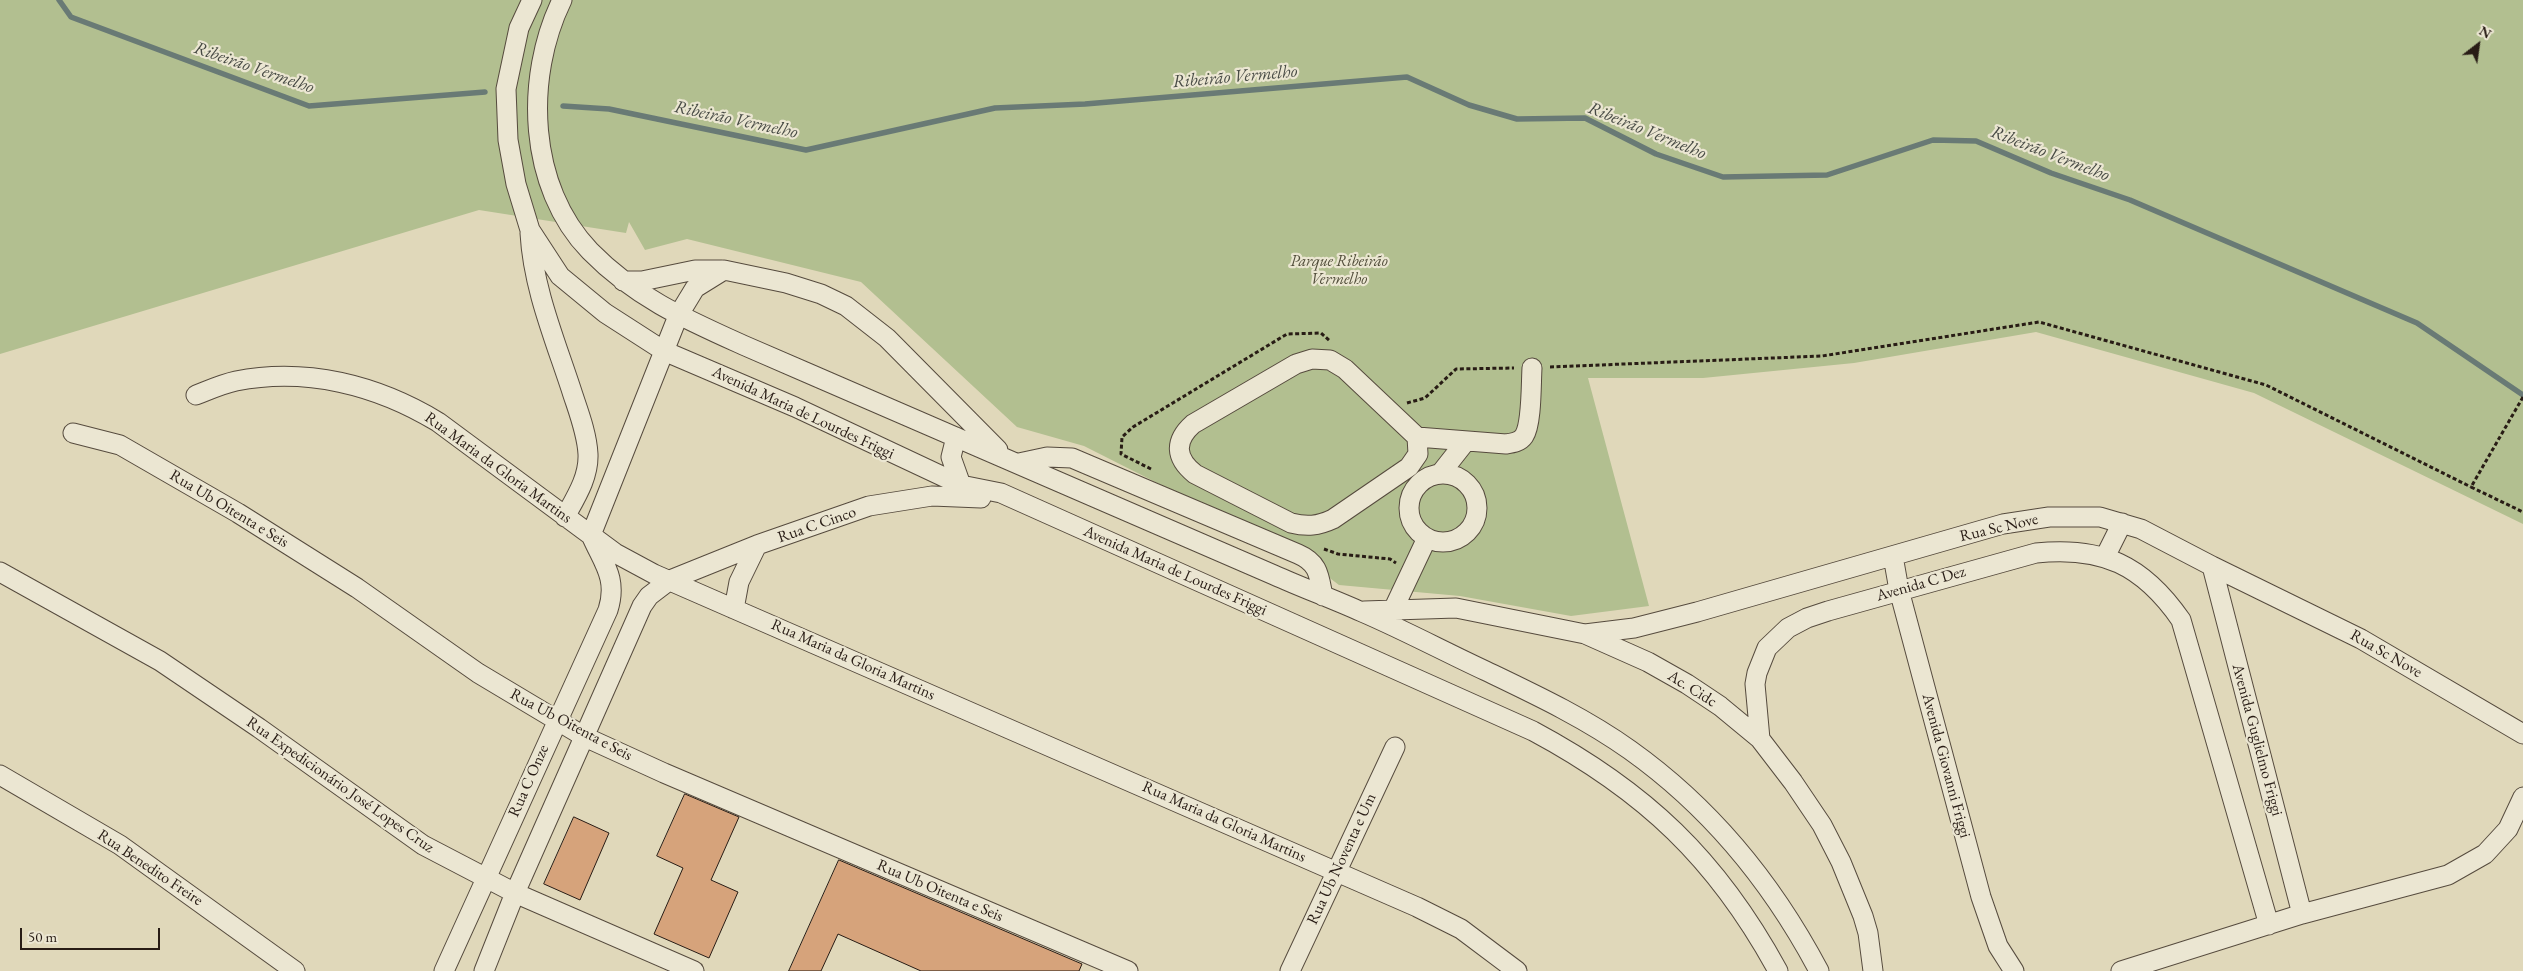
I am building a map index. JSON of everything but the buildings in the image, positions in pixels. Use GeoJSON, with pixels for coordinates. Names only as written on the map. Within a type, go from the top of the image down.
{"type":"FeatureCollection","features":[{"type":"Feature","properties":{"kind":"street"},"geometry":{"type":"LineString","coordinates":[[532,0],[519,28],[506,89],[508,140],[516,184],[530,230],[532,256],[538,284],[575,402],[588,453],[583,482],[565,517]]}},
{"type":"Feature","properties":{"kind":"street"},"geometry":{"type":"LineString","coordinates":[[562,0],[552,20],[541,67],[537,117],[544,160],[561,213],[572,230],[592,253],[623,281],[678,316],[1322,596],[1361,611],[1566,710],[1630,750],[1659,772],[1714,823],[1743,855],[1786,913],[1819,971]]}},
{"type":"Feature","properties":{"kind":"street","name":"Avenida Maria de Lourdes Friggi"},"geometry":{"type":"LineString","coordinates":[[530,230],[549,261],[577,292],[628,330],[664,352],[778,399],[960,485],[1001,492],[1533,731],[1589,763],[1644,803],[1694,849],[1726,887],[1760,938],[1778,971]]}},
{"type":"Feature","properties":{"kind":"street"},"geometry":{"type":"LineString","coordinates":[[623,281],[642,281],[695,270],[724,270],[786,283],[821,294],[846,306],[888,338],[1012,460],[1047,457],[1072,458],[1298,554],[1317,567],[1322,596]]}},
{"type":"Feature","properties":{"kind":"street"},"geometry":{"type":"LineString","coordinates":[[591,535],[678,316],[695,288],[724,270]]}},
{"type":"Feature","properties":{"kind":"street"},"geometry":{"type":"LineString","coordinates":[[1417,437],[1418,454],[1409,466],[1333,520],[1320,525],[1305,527],[1291,523],[1195,474],[1185,466],[1180,455],[1179,443],[1184,432],[1193,424],[1296,364],[1312,359],[1330,360],[1345,369],[1417,437],[1506,444],[1516,442],[1524,436],[1527,426],[1532,368]]}},
{"type":"Feature","properties":{"kind":"street","name":"Rua Maria da Gloria Martins"},"geometry":{"type":"LineString","coordinates":[[196,395],[234,381],[278,376],[352,384],[384,394],[438,422],[615,553],[734,609],[1418,907],[1460,930],[1517,971]]}},
{"type":"Feature","properties":{"kind":"street","name":"Rua Ub Oitenta e Seis"},"geometry":{"type":"LineString","coordinates":[[73,433],[120,445],[238,513],[349,582],[478,673],[585,737],[641,763],[1128,971]]}},
{"type":"Feature","properties":{"kind":"street"},"geometry":{"type":"LineString","coordinates":[[956,437],[951,457],[960,485]]}},
{"type":"Feature","properties":{"kind":"street"},"geometry":{"type":"LineString","coordinates":[[1440,474],[1459,478],[1472,492],[1476,501],[1475,520],[1470,528],[1455,540],[1436,541],[1427,538],[1413,525],[1409,506],[1415,488],[1422,481],[1440,474],[1466,441]]}},
{"type":"Feature","properties":{"kind":"street"},"geometry":{"type":"LineString","coordinates":[[1409,466],[1422,481]]}},
{"type":"Feature","properties":{"kind":"street"},"geometry":{"type":"LineString","coordinates":[[932,496],[942,480],[960,485]]}},
{"type":"Feature","properties":{"kind":"street","name":"Rua C Cinco"},"geometry":{"type":"LineString","coordinates":[[642,606],[654,591],[670,580],[757,545],[869,506],[932,496],[978,498],[1001,492]]}},
{"type":"Feature","properties":{"kind":"street","name":"Rua Sc Nove"},"geometry":{"type":"LineString","coordinates":[[1585,634],[1634,628],[1670,619],[2003,524],[2028,519],[2100,517],[2142,529],[2212,566],[2361,639],[2523,734]]}},
{"type":"Feature","properties":{"kind":"street"},"geometry":{"type":"LineString","coordinates":[[2105,558],[2122,523]]}},
{"type":"Feature","properties":{"kind":"street","name":"Rua C Onze"},"geometry":{"type":"LineString","coordinates":[[444,971],[556,721],[600,632],[613,591],[610,575],[591,535]]}},
{"type":"Feature","properties":{"kind":"street"},"geometry":{"type":"LineString","coordinates":[[1392,610],[1411,575],[1427,538]]}},
{"type":"Feature","properties":{"kind":"street"},"geometry":{"type":"LineString","coordinates":[[734,609],[738,582],[757,545]]}},
{"type":"Feature","properties":{"kind":"street","name":"Avenida C Dez"},"geometry":{"type":"LineString","coordinates":[[1760,739],[1755,684],[1759,665],[1773,641],[1788,628],[1807,618],[2036,552],[2077,552],[2123,563],[2144,578],[2166,599],[2181,620],[2269,926]]}},
{"type":"Feature","properties":{"kind":"street","name":"Avenida Giovanni Friggi"},"geometry":{"type":"LineString","coordinates":[[1893,556],[1899,590],[1981,897],[1998,946],[2014,971]]}},
{"type":"Feature","properties":{"kind":"street","name":"Avenida Guglielmo Friggi"},"geometry":{"type":"LineString","coordinates":[[2212,566],[2302,914]]}},
{"type":"Feature","properties":{"kind":"street","name":"Rua Expedicionário José Lopes Cruz"},"geometry":{"type":"LineString","coordinates":[[0,572],[160,661],[259,728],[403,832],[515,893],[694,971]]}},
{"type":"Feature","properties":{"kind":"street","name":"Rua C Onze"},"geometry":{"type":"LineString","coordinates":[[484,971],[515,893],[642,606]]}},
{"type":"Feature","properties":{"kind":"street","name":"Ac. Cidc"},"geometry":{"type":"LineString","coordinates":[[1361,611],[1456,608],[1585,634],[1648,662],[1687,684],[1720,706],[1760,739],[1794,782],[1822,825],[1841,862],[1863,916],[1868,933],[1873,971]]}},
{"type":"Feature","properties":{"kind":"street","name":"Rua Ub Noventa e Um"},"geometry":{"type":"LineString","coordinates":[[1290,971],[1395,747]]}},
{"type":"Feature","properties":{"kind":"street","name":"Rua Benedito Freire"},"geometry":{"type":"LineString","coordinates":[[0,775],[120,845],[294,971]]}},
{"type":"Feature","properties":{"kind":"street"},"geometry":{"type":"LineString","coordinates":[[2121,971],[2269,926],[2302,914],[2448,875],[2485,854],[2508,829],[2523,797]]}},
{"type":"Feature","properties":{"kind":"path"},"geometry":{"type":"LineString","coordinates":[[1401,398],[1409,404],[1424,398],[1456,369],[1532,368],[1822,356],[2039,322],[2266,385],[2523,512]]}},
{"type":"Feature","properties":{"kind":"path"},"geometry":{"type":"LineString","coordinates":[[1154,471],[1121,454],[1122,437],[1133,427],[1287,334],[1321,334],[1335,345]]}},
{"type":"Feature","properties":{"kind":"path"},"geometry":{"type":"LineString","coordinates":[[2471,487],[2523,397]]}},
{"type":"Feature","properties":{"kind":"path"},"geometry":{"type":"LineString","coordinates":[[1320,547],[1338,554],[1390,559],[1411,575]]}},
{"type":"Feature","properties":{"kind":"green space","name":"Parque Ribeirão Vermelho"},"geometry":{"type":"Polygon","coordinates":[[[0,0],[2523,0],[2523,524],[2254,393],[2036,332],[1854,363],[1703,378],[1588,378],[1649,606],[1571,616],[1460,596],[1339,585],[1298,554],[1084,446],[1017,427],[861,282],[687,239],[645,250],[629,222],[626,233],[479,210],[0,354],[0,0]]]}},
{"type":"Feature","properties":{"kind":"waterway","name":"Ribeirão Vermelho"},"geometry":{"type":"LineString","coordinates":[[59,0],[71,17],[309,106],[485,92]]}},
{"type":"Feature","properties":{"kind":"waterway","name":"Ribeirão Vermelho"},"geometry":{"type":"LineString","coordinates":[[563,106],[609,109],[806,150],[995,108],[1085,104],[1407,77],[1469,105],[1517,119],[1585,118],[1656,154],[1723,177],[1827,175],[1933,140],[1976,141],[2051,173],[2130,200],[2417,323],[2523,395]]}}]}
